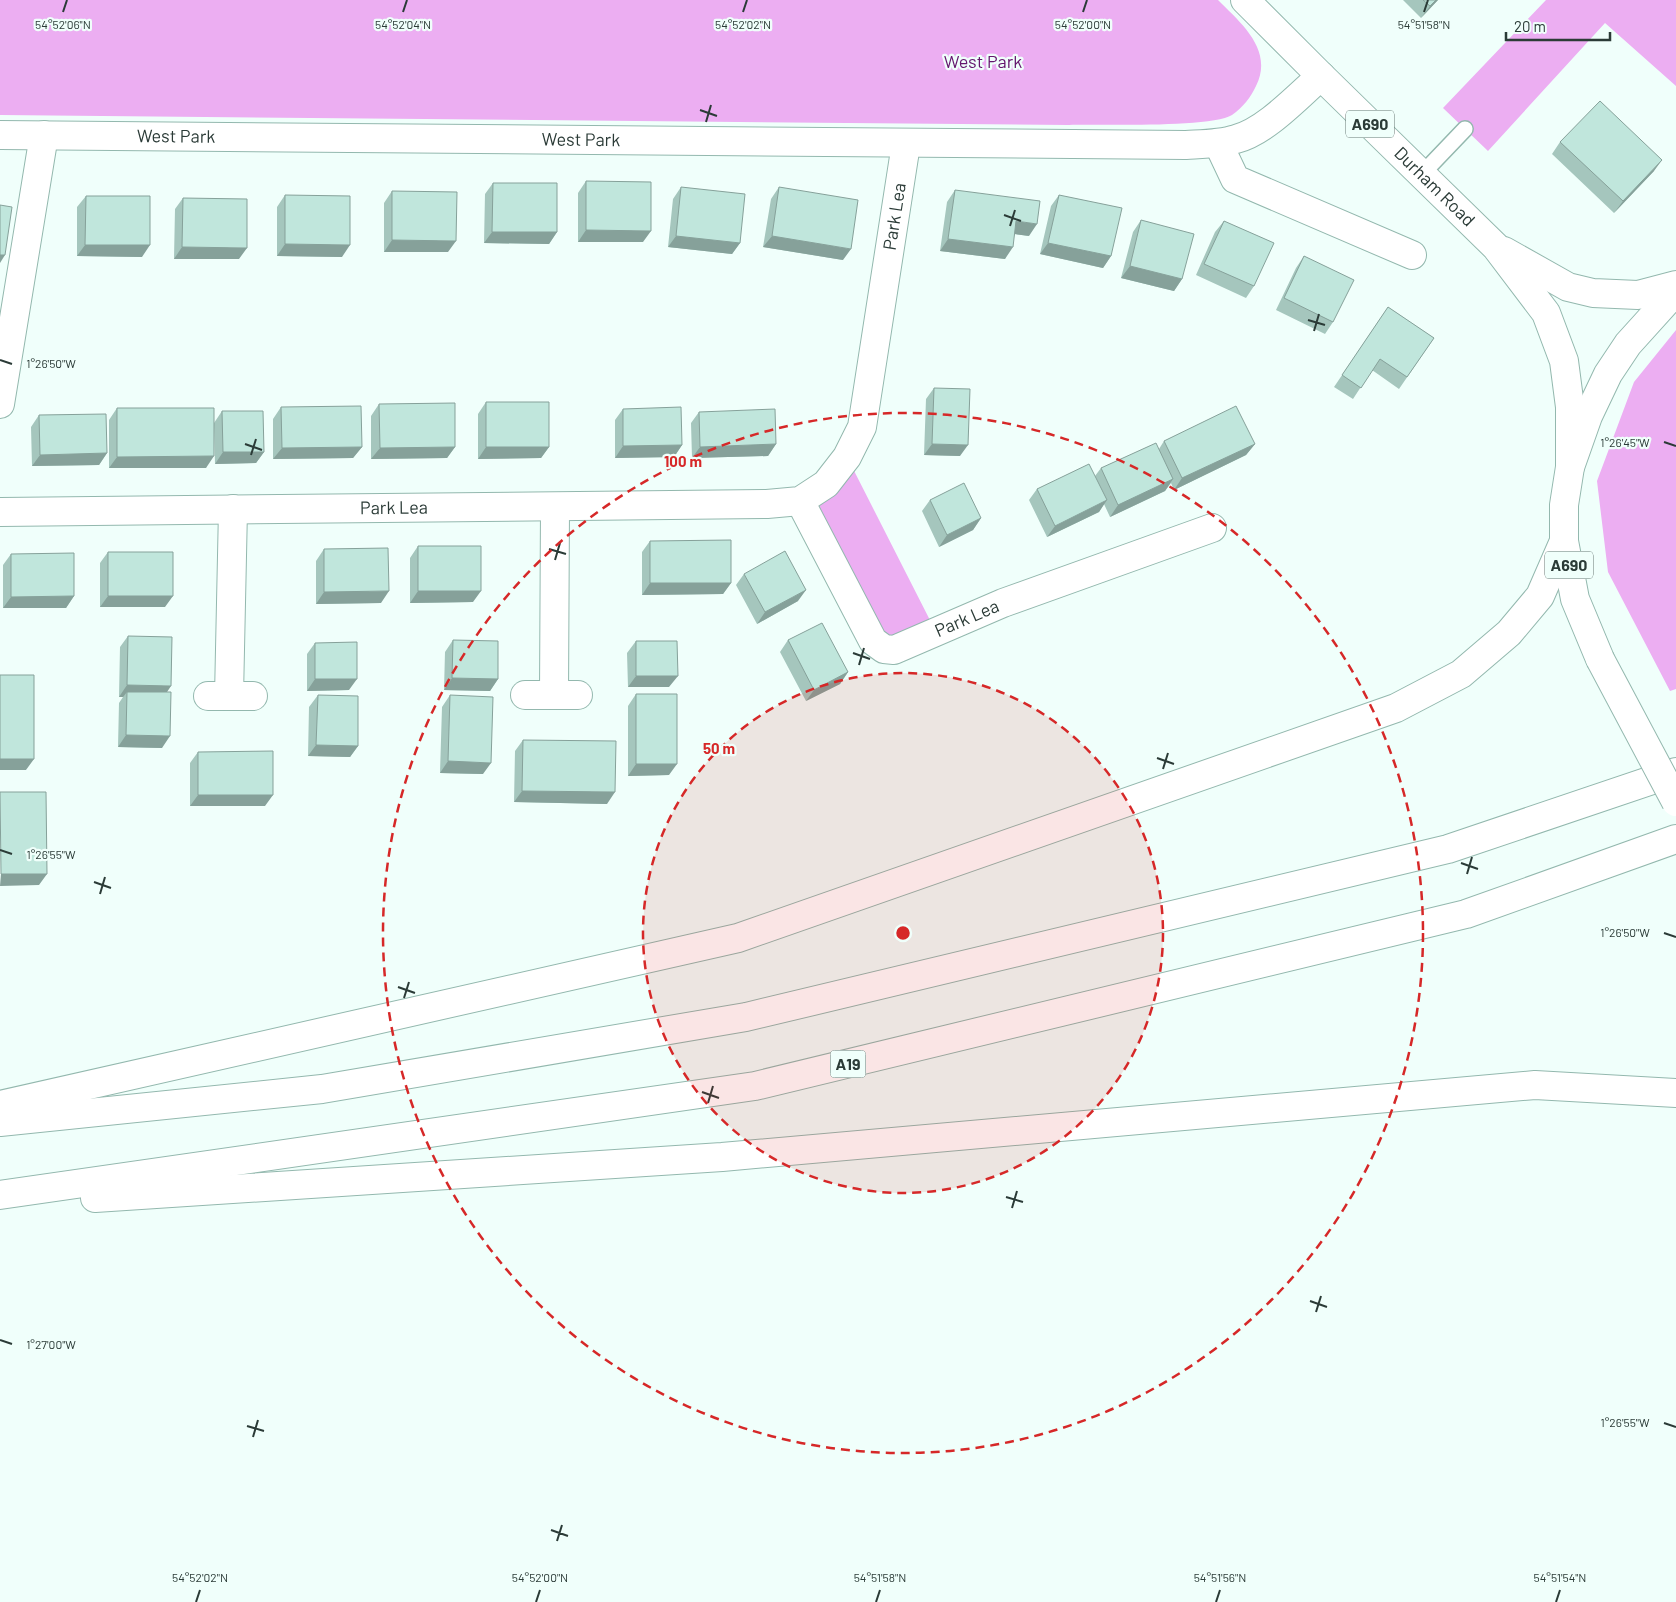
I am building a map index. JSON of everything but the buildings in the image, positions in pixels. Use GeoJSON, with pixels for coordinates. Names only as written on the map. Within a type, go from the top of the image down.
{"type":"FeatureCollection","features":[{"type":"Feature","properties":{"kind":"main road","name":"Durham Road"},"geometry":{"type":"LineString","coordinates":[[1245,0],[1320,76],[1496,247]]}},
{"type":"Feature","properties":{"kind":"main road","name":"West Park"},"geometry":{"type":"LineString","coordinates":[[0,135],[1186,146],[1237,139],[1259,130],[1320,76]]}},
{"type":"Feature","properties":{"kind":"main road"},"geometry":{"type":"LineString","coordinates":[[0,404],[44,135]]}},
{"type":"Feature","properties":{"kind":"main road"},"geometry":{"type":"LineString","coordinates":[[1218,143],[1235,179],[1412,255]]}},
{"type":"Feature","properties":{"kind":"main road","name":"Park Lea"},"geometry":{"type":"LineString","coordinates":[[0,512],[555,508],[767,504],[800,500],[826,484],[847,458],[862,427],[906,144]]}},
{"type":"Feature","properties":{"kind":"main road","name":"A690"},"geometry":{"type":"LineString","coordinates":[[1496,247],[1568,287],[1593,293],[1638,295],[1676,285]]}},
{"type":"Feature","properties":{"kind":"main road","name":"A690"},"geometry":{"type":"LineString","coordinates":[[1496,247],[1546,313],[1564,361],[1570,407],[1570,467],[1564,505],[1564,541],[1575,598],[1600,659],[1676,802]]}},
{"type":"Feature","properties":{"kind":"main road"},"geometry":{"type":"LineString","coordinates":[[1570,467],[1588,416],[1608,374],[1628,344],[1676,292]]}},
{"type":"Feature","properties":{"kind":"main road","name":"Park Lea"},"geometry":{"type":"LineString","coordinates":[[800,500],[873,641],[884,649],[894,650],[1003,603],[1212,528]]}},
{"type":"Feature","properties":{"kind":"main road"},"geometry":{"type":"LineString","coordinates":[[525,695],[566,695],[555,508]]}},
{"type":"Feature","properties":{"kind":"main road"},"geometry":{"type":"LineString","coordinates":[[230,696],[233,509]]}},
{"type":"Feature","properties":{"kind":"main road"},"geometry":{"type":"LineString","coordinates":[[0,1106],[738,938],[1396,708],[1461,674],[1509,633],[1540,596],[1564,541]]}},
{"type":"Feature","properties":{"kind":"main road"},"geometry":{"type":"LineString","coordinates":[[0,1122],[322,1089],[746,1017],[1448,849],[1676,772]]}},
{"type":"Feature","properties":{"kind":"main road","name":"A19"},"geometry":{"type":"LineString","coordinates":[[0,1195],[755,1086],[1466,914],[1676,840]]}},
{"type":"Feature","properties":{"kind":"main road"},"geometry":{"type":"LineString","coordinates":[[0,1204],[722,1157],[1535,1085],[1676,1093]]}},
{"type":"Feature","properties":{"kind":"lane"},"geometry":{"type":"LineString","coordinates":[[1422,174],[1465,129]]}},
{"type":"Feature","properties":{"kind":"green space","name":"West Park"},"geometry":{"type":"Polygon","coordinates":[[[0,0],[1218,0],[1245,28],[1258,49],[1261,61],[1256,86],[1240,109],[1232,115],[1221,119],[1180,124],[1069,125],[0,115],[0,0]]]}},
{"type":"Feature","properties":{"kind":"green space"},"geometry":{"type":"Polygon","coordinates":[[[1546,0],[1676,0],[1676,86],[1605,23],[1488,151],[1443,108],[1546,0]]]}},
{"type":"Feature","properties":{"kind":"green space"},"geometry":{"type":"Polygon","coordinates":[[[1676,330],[1676,689],[1670,691],[1608,572],[1597,481],[1634,382],[1676,330]]]}},
{"type":"Feature","properties":{"kind":"green space"},"geometry":{"type":"Polygon","coordinates":[[[847,457],[936,632],[894,650],[800,501],[847,457]]]}}]}
